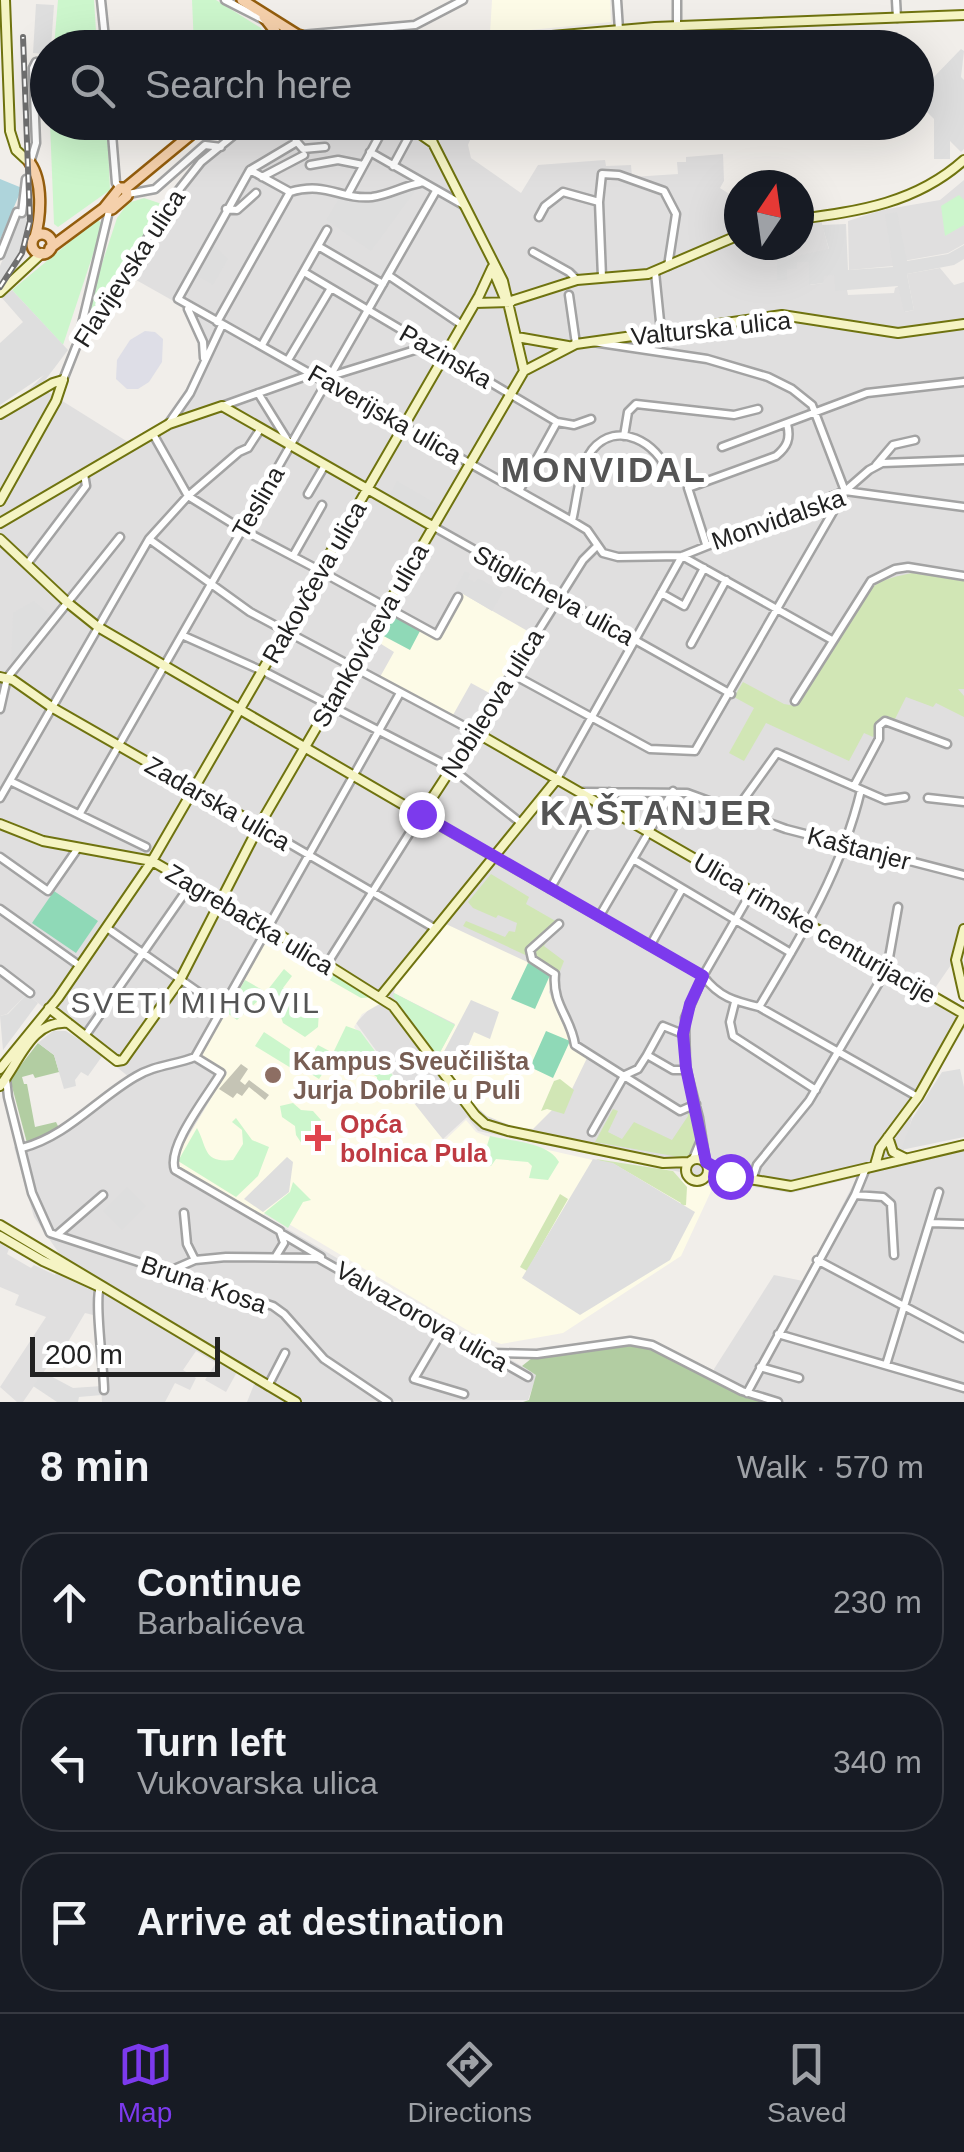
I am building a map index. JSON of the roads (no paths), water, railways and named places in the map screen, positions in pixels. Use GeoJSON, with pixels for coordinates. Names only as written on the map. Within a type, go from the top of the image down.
{"type":"FeatureCollection","features":[{"type":"Feature","properties":{"kind":"main road"},"geometry":{"type":"LineString","coordinates":[[5,0],[10,131],[16,150],[37,174],[38,224],[46,250]]}},
{"type":"Feature","properties":{"kind":"main road"},"geometry":{"type":"LineString","coordinates":[[242,0],[289,30]]}},
{"type":"Feature","properties":{"kind":"main road"},"geometry":{"type":"LineString","coordinates":[[255,8],[274,30]]}},
{"type":"Feature","properties":{"kind":"main road"},"geometry":{"type":"LineString","coordinates":[[619,30],[964,15]]}},
{"type":"Feature","properties":{"kind":"main road"},"geometry":{"type":"LineString","coordinates":[[0,292],[31,261],[106,209],[185,140]]}},
{"type":"Feature","properties":{"kind":"main road"},"geometry":{"type":"LineString","coordinates":[[431,140],[504,287],[524,371],[572,345]]}},
{"type":"Feature","properties":{"kind":"main road"},"geometry":{"type":"LineString","coordinates":[[814,216],[888,204],[909,196],[964,160]]}},
{"type":"Feature","properties":{"kind":"main road"},"geometry":{"type":"LineString","coordinates":[[40,239],[65,235]]}},
{"type":"Feature","properties":{"kind":"main road"},"geometry":{"type":"LineString","coordinates":[[40,239],[46,250]]}},
{"type":"Feature","properties":{"kind":"main road"},"geometry":{"type":"LineString","coordinates":[[31,261],[40,239]]}},
{"type":"Feature","properties":{"kind":"main road"},"geometry":{"type":"LineString","coordinates":[[508,302],[577,280],[655,272],[724,242]]}},
{"type":"Feature","properties":{"kind":"main road"},"geometry":{"type":"LineString","coordinates":[[490,256],[501,294],[508,302]]}},
{"type":"Feature","properties":{"kind":"main road","name":"Rakovčeva ulica"},"geometry":{"type":"LineString","coordinates":[[1,1065],[50,1008],[152,861],[492,268]]}},
{"type":"Feature","properties":{"kind":"main road"},"geometry":{"type":"LineString","coordinates":[[504,287],[522,295]]}},
{"type":"Feature","properties":{"kind":"main road"},"geometry":{"type":"LineString","coordinates":[[475,303],[508,302],[544,290]]}},
{"type":"Feature","properties":{"kind":"main road","name":"Valturska ulica"},"geometry":{"type":"LineString","coordinates":[[572,345],[782,315],[898,333],[964,324]]}},
{"type":"Feature","properties":{"kind":"main road"},"geometry":{"type":"LineString","coordinates":[[517,337],[572,345]]}},
{"type":"Feature","properties":{"kind":"main road","name":"Stankovićeva ulica"},"geometry":{"type":"LineString","coordinates":[[85,1036],[120,1062],[180,980],[259,826],[524,371]]}},
{"type":"Feature","properties":{"kind":"main road"},"geometry":{"type":"LineString","coordinates":[[0,414],[63,380],[56,402],[0,501]]}},
{"type":"Feature","properties":{"kind":"main road"},"geometry":{"type":"LineString","coordinates":[[0,523],[168,424],[222,406]]}},
{"type":"Feature","properties":{"kind":"main road","name":"Stiglicheva ulica"},"geometry":{"type":"LineString","coordinates":[[222,406],[434,527]]}},
{"type":"Feature","properties":{"kind":"main road"},"geometry":{"type":"LineString","coordinates":[[0,539],[98,627],[421,814]]}},
{"type":"Feature","properties":{"kind":"main road","name":"Zadarska ulica"},"geometry":{"type":"LineString","coordinates":[[4,678],[259,826]]}},
{"type":"Feature","properties":{"kind":"main road","name":"Nobileova ulica"},"geometry":{"type":"LineString","coordinates":[[421,814],[475,732]]}},
{"type":"Feature","properties":{"kind":"main road","name":"Ulica rimske centurijacije"},"geometry":{"type":"LineString","coordinates":[[475,732],[964,1014]]}},
{"type":"Feature","properties":{"kind":"main road"},"geometry":{"type":"LineString","coordinates":[[380,997],[557,779]]}},
{"type":"Feature","properties":{"kind":"main road","name":"Zagrebačka ulica"},"geometry":{"type":"LineString","coordinates":[[0,824],[44,841],[152,861],[328,964],[393,1006],[484,1124],[663,1163]]}},
{"type":"Feature","properties":{"kind":"main road"},"geometry":{"type":"LineString","coordinates":[[964,929],[959,941],[957,972],[964,996]]}},
{"type":"Feature","properties":{"kind":"main road"},"geometry":{"type":"LineString","coordinates":[[50,1008],[85,1036]]}},
{"type":"Feature","properties":{"kind":"main road"},"geometry":{"type":"LineString","coordinates":[[873,1166],[886,1139],[918,1097],[964,1014]]}},
{"type":"Feature","properties":{"kind":"main road"},"geometry":{"type":"LineString","coordinates":[[0,1086],[40,1028],[55,1022],[68,1023]]}},
{"type":"Feature","properties":{"kind":"main road"},"geometry":{"type":"LineString","coordinates":[[886,1139],[893,1152],[906,1158]]}},
{"type":"Feature","properties":{"kind":"main road"},"geometry":{"type":"LineString","coordinates":[[663,1163],[694,1181],[730,1176],[798,1185],[964,1146]]}},
{"type":"Feature","properties":{"kind":"main road"},"geometry":{"type":"LineString","coordinates":[[687,1175],[691,1161]]}},
{"type":"Feature","properties":{"kind":"main road"},"geometry":{"type":"LineString","coordinates":[[663,1163],[707,1164],[730,1176]]}},
{"type":"Feature","properties":{"kind":"main road"},"geometry":{"type":"LineString","coordinates":[[704,1179],[707,1164]]}},
{"type":"Feature","properties":{"kind":"main road"},"geometry":{"type":"LineString","coordinates":[[1,1231],[296,1402]]}},
{"type":"Feature","properties":{"kind":"street"},"geometry":{"type":"LineString","coordinates":[[101,0],[104,30]]}},
{"type":"Feature","properties":{"kind":"street"},"geometry":{"type":"LineString","coordinates":[[226,0],[268,21]]}},
{"type":"Feature","properties":{"kind":"street"},"geometry":{"type":"LineString","coordinates":[[357,30],[414,24],[464,0]]}},
{"type":"Feature","properties":{"kind":"street"},"geometry":{"type":"LineString","coordinates":[[617,0],[619,30]]}},
{"type":"Feature","properties":{"kind":"street"},"geometry":{"type":"LineString","coordinates":[[677,0],[677,26]]}},
{"type":"Feature","properties":{"kind":"street"},"geometry":{"type":"LineString","coordinates":[[896,0],[897,18]]}},
{"type":"Feature","properties":{"kind":"street"},"geometry":{"type":"LineString","coordinates":[[30,163],[36,140]]}},
{"type":"Feature","properties":{"kind":"street"},"geometry":{"type":"LineString","coordinates":[[112,140],[116,183],[125,190],[155,189],[205,145],[222,147]]}},
{"type":"Feature","properties":{"kind":"street","name":"Flavijevska ulica"},"geometry":{"type":"LineString","coordinates":[[63,380],[76,347],[167,205],[202,162],[230,140]]}},
{"type":"Feature","properties":{"kind":"street"},"geometry":{"type":"LineString","coordinates":[[348,194],[377,140]]}},
{"type":"Feature","properties":{"kind":"street"},"geometry":{"type":"LineString","coordinates":[[394,166],[406,140]]}},
{"type":"Feature","properties":{"kind":"street"},"geometry":{"type":"LineString","coordinates":[[256,192],[237,210],[226,209],[250,170],[297,142],[302,149],[325,147]]}},
{"type":"Feature","properties":{"kind":"street"},"geometry":{"type":"LineString","coordinates":[[370,152],[465,206]]}},
{"type":"Feature","properties":{"kind":"street"},"geometry":{"type":"LineString","coordinates":[[262,177],[304,154]]}},
{"type":"Feature","properties":{"kind":"street"},"geometry":{"type":"LineString","coordinates":[[310,165],[338,160],[363,165]]}},
{"type":"Feature","properties":{"kind":"street"},"geometry":{"type":"LineString","coordinates":[[250,170],[290,192]]}},
{"type":"Feature","properties":{"kind":"street"},"geometry":{"type":"LineString","coordinates":[[602,277],[602,174],[619,175],[664,191],[676,214],[668,266]]}},
{"type":"Feature","properties":{"kind":"street"},"geometry":{"type":"LineString","coordinates":[[0,255],[18,212],[22,213],[26,179]]}},
{"type":"Feature","properties":{"kind":"street"},"geometry":{"type":"LineString","coordinates":[[168,424],[190,393],[220,323],[290,192],[309,186],[369,198],[420,182]]}},
{"type":"Feature","properties":{"kind":"street","name":"Teslina"},"geometry":{"type":"LineString","coordinates":[[80,813],[436,191]]}},
{"type":"Feature","properties":{"kind":"street"},"geometry":{"type":"LineString","coordinates":[[539,217],[545,206],[563,192],[599,202]]}},
{"type":"Feature","properties":{"kind":"street"},"geometry":{"type":"LineString","coordinates":[[76,347],[106,209]]}},
{"type":"Feature","properties":{"kind":"street","name":"Faverijska ulica"},"geometry":{"type":"LineString","coordinates":[[226,209],[178,299],[329,379],[572,521],[587,530],[596,546]]}},
{"type":"Feature","properties":{"kind":"street"},"geometry":{"type":"LineString","coordinates":[[262,345],[327,230]]}},
{"type":"Feature","properties":{"kind":"street"},"geometry":{"type":"LineString","coordinates":[[318,246],[383,284]]}},
{"type":"Feature","properties":{"kind":"street"},"geometry":{"type":"LineString","coordinates":[[533,252],[577,280]]}},
{"type":"Feature","properties":{"kind":"street","name":"Pazinska"},"geometry":{"type":"LineString","coordinates":[[304,272],[557,422]]}},
{"type":"Feature","properties":{"kind":"street"},"geometry":{"type":"LineString","coordinates":[[655,272],[661,331]]}},
{"type":"Feature","properties":{"kind":"street"},"geometry":{"type":"LineString","coordinates":[[388,275],[462,325]]}},
{"type":"Feature","properties":{"kind":"street"},"geometry":{"type":"LineString","coordinates":[[288,360],[331,288]]}},
{"type":"Feature","properties":{"kind":"street"},"geometry":{"type":"LineString","coordinates":[[569,296],[572,345]]}},
{"type":"Feature","properties":{"kind":"street"},"geometry":{"type":"LineString","coordinates":[[186,305],[200,334],[204,359]]}},
{"type":"Feature","properties":{"kind":"street"},"geometry":{"type":"LineString","coordinates":[[591,341],[603,346],[707,359],[756,373],[792,389],[812,406],[845,491]]}},
{"type":"Feature","properties":{"kind":"street"},"geometry":{"type":"LineString","coordinates":[[329,379],[415,350],[424,343]]}},
{"type":"Feature","properties":{"kind":"street"},"geometry":{"type":"LineString","coordinates":[[222,406],[314,373]]}},
{"type":"Feature","properties":{"kind":"street"},"geometry":{"type":"LineString","coordinates":[[722,447],[867,392],[964,382]]}},
{"type":"Feature","properties":{"kind":"street"},"geometry":{"type":"LineString","coordinates":[[258,393],[291,446]]}},
{"type":"Feature","properties":{"kind":"street"},"geometry":{"type":"LineString","coordinates":[[624,436],[628,412],[636,404],[734,415],[758,409]]}},
{"type":"Feature","properties":{"kind":"street"},"geometry":{"type":"LineString","coordinates":[[519,491],[557,422],[574,425],[591,418]]}},
{"type":"Feature","properties":{"kind":"street"},"geometry":{"type":"LineString","coordinates":[[706,544],[688,488],[776,456],[786,448],[790,434],[787,424]]}},
{"type":"Feature","properties":{"kind":"street"},"geometry":{"type":"LineString","coordinates":[[0,798],[149,539],[188,496],[248,448],[261,428]]}},
{"type":"Feature","properties":{"kind":"street"},"geometry":{"type":"LineString","coordinates":[[154,434],[188,496],[438,635],[458,597]]}},
{"type":"Feature","properties":{"kind":"street"},"geometry":{"type":"LineString","coordinates":[[572,521],[593,450],[606,440],[624,436],[650,446],[663,457],[668,473]]}},
{"type":"Feature","properties":{"kind":"street"},"geometry":{"type":"LineString","coordinates":[[512,674],[650,749],[695,751],[845,491],[893,445],[915,440]]}},
{"type":"Feature","properties":{"kind":"street"},"geometry":{"type":"LineString","coordinates":[[875,466],[964,460]]}},
{"type":"Feature","properties":{"kind":"street"},"geometry":{"type":"LineString","coordinates":[[308,494],[324,465]]}},
{"type":"Feature","properties":{"kind":"street"},"geometry":{"type":"LineString","coordinates":[[27,564],[86,486],[84,474]]}},
{"type":"Feature","properties":{"kind":"street","name":"Monvidalska"},"geometry":{"type":"LineString","coordinates":[[596,546],[602,553],[618,557],[682,556],[845,491],[964,507]]}},
{"type":"Feature","properties":{"kind":"street"},"geometry":{"type":"LineString","coordinates":[[293,556],[322,505]]}},
{"type":"Feature","properties":{"kind":"street","name":"Stiglicheva ulica"},"geometry":{"type":"LineString","coordinates":[[434,527],[731,694]]}},
{"type":"Feature","properties":{"kind":"street"},"geometry":{"type":"LineString","coordinates":[[0,709],[4,678],[120,537]]}},
{"type":"Feature","properties":{"kind":"street","name":"Ulica rimske centurijacije"},"geometry":{"type":"LineString","coordinates":[[149,539],[250,612],[475,732]]}},
{"type":"Feature","properties":{"kind":"street","name":"Nobileova ulica"},"geometry":{"type":"LineString","coordinates":[[475,732],[583,560],[596,546]]}},
{"type":"Feature","properties":{"kind":"street"},"geometry":{"type":"LineString","coordinates":[[557,779],[682,556],[832,640]]}},
{"type":"Feature","properties":{"kind":"street"},"geometry":{"type":"LineString","coordinates":[[795,701],[863,589],[880,576],[908,567],[964,576]]}},
{"type":"Feature","properties":{"kind":"street"},"geometry":{"type":"LineString","coordinates":[[661,593],[684,606],[704,568]]}},
{"type":"Feature","properties":{"kind":"street"},"geometry":{"type":"LineString","coordinates":[[691,644],[726,580]]}},
{"type":"Feature","properties":{"kind":"street"},"geometry":{"type":"LineString","coordinates":[[184,636],[258,669]]}},
{"type":"Feature","properties":{"kind":"street"},"geometry":{"type":"LineString","coordinates":[[267,673],[452,768],[522,823]]}},
{"type":"Feature","properties":{"kind":"street"},"geometry":{"type":"LineString","coordinates":[[195,1057],[400,692]]}},
{"type":"Feature","properties":{"kind":"street"},"geometry":{"type":"LineString","coordinates":[[759,1007],[809,924],[847,844],[857,788],[885,721],[947,744]]}},
{"type":"Feature","properties":{"kind":"street"},"geometry":{"type":"LineString","coordinates":[[736,810],[777,753],[884,800],[905,797]]}},
{"type":"Feature","properties":{"kind":"street"},"geometry":{"type":"LineString","coordinates":[[10,782],[146,846]]}},
{"type":"Feature","properties":{"kind":"street"},"geometry":{"type":"LineString","coordinates":[[600,917],[673,791]]}},
{"type":"Feature","properties":{"kind":"street","name":"Kaštanjer"},"geometry":{"type":"LineString","coordinates":[[580,792],[688,793],[786,828],[964,875]]}},
{"type":"Feature","properties":{"kind":"street"},"geometry":{"type":"LineString","coordinates":[[550,889],[599,803],[610,792]]}},
{"type":"Feature","properties":{"kind":"street"},"geometry":{"type":"LineString","coordinates":[[928,798],[964,802]]}},
{"type":"Feature","properties":{"kind":"street"},"geometry":{"type":"LineString","coordinates":[[421,814],[703,976],[720,994],[759,1007],[918,1097]]}},
{"type":"Feature","properties":{"kind":"street","name":"Nobileova ulica"},"geometry":{"type":"LineString","coordinates":[[328,964],[421,814]]}},
{"type":"Feature","properties":{"kind":"street","name":"Zadarska ulica"},"geometry":{"type":"LineString","coordinates":[[259,826],[436,929]]}},
{"type":"Feature","properties":{"kind":"street"},"geometry":{"type":"LineString","coordinates":[[0,858],[48,892],[78,848]]}},
{"type":"Feature","properties":{"kind":"street"},"geometry":{"type":"LineString","coordinates":[[634,859],[791,953]]}},
{"type":"Feature","properties":{"kind":"street"},"geometry":{"type":"LineString","coordinates":[[85,1036],[191,884]]}},
{"type":"Feature","properties":{"kind":"street"},"geometry":{"type":"LineString","coordinates":[[650,946],[682,888]]}},
{"type":"Feature","properties":{"kind":"street"},"geometry":{"type":"LineString","coordinates":[[707,1164],[686,1070],[683,1034],[690,1004],[703,976],[752,891]]}},
{"type":"Feature","properties":{"kind":"street"},"geometry":{"type":"LineString","coordinates":[[752,1180],[756,1165],[816,1090],[886,969],[898,907]]}},
{"type":"Feature","properties":{"kind":"street"},"geometry":{"type":"LineString","coordinates":[[0,908],[80,966]]}},
{"type":"Feature","properties":{"kind":"street"},"geometry":{"type":"LineString","coordinates":[[559,924],[530,950],[532,959],[555,974],[555,998],[574,1034],[575,1045],[680,1111],[696,1104]]}},
{"type":"Feature","properties":{"kind":"street"},"geometry":{"type":"LineString","coordinates":[[106,928],[220,1008]]}},
{"type":"Feature","properties":{"kind":"street"},"geometry":{"type":"LineString","coordinates":[[0,970],[30,993]]}},
{"type":"Feature","properties":{"kind":"street"},"geometry":{"type":"LineString","coordinates":[[735,1002],[730,1022],[732,1036],[816,1090]]}},
{"type":"Feature","properties":{"kind":"street"},"geometry":{"type":"LineString","coordinates":[[592,1132],[624,1076],[638,1069],[663,1026],[683,1034]]}},
{"type":"Feature","properties":{"kind":"street"},"geometry":{"type":"LineString","coordinates":[[646,1055],[674,1070],[686,1070]]}},
{"type":"Feature","properties":{"kind":"street"},"geometry":{"type":"LineString","coordinates":[[22,1148],[50,1140],[136,1076],[195,1057],[221,1073],[176,1145],[172,1159],[175,1170],[330,1262]]}},
{"type":"Feature","properties":{"kind":"street"},"geometry":{"type":"LineString","coordinates":[[6,1078],[4,1096],[32,1193],[54,1234],[104,1195]]}},
{"type":"Feature","properties":{"kind":"street"},"geometry":{"type":"LineString","coordinates":[[691,1161],[702,1139]]}},
{"type":"Feature","properties":{"kind":"street"},"geometry":{"type":"LineString","coordinates":[[746,1393],[873,1166]]}},
{"type":"Feature","properties":{"kind":"street"},"geometry":{"type":"LineString","coordinates":[[886,1366],[940,1192]]}},
{"type":"Feature","properties":{"kind":"street"},"geometry":{"type":"LineString","coordinates":[[854,1195],[883,1197],[891,1204],[894,1255]]}},
{"type":"Feature","properties":{"kind":"street"},"geometry":{"type":"LineString","coordinates":[[184,1214],[187,1244],[195,1260]]}},
{"type":"Feature","properties":{"kind":"street"},"geometry":{"type":"LineString","coordinates":[[930,1223],[964,1224]]}},
{"type":"Feature","properties":{"kind":"street","name":"Bruna Kosa"},"geometry":{"type":"LineString","coordinates":[[54,1234],[273,1306],[324,1358],[388,1402]]}},
{"type":"Feature","properties":{"kind":"street"},"geometry":{"type":"LineString","coordinates":[[276,1256],[284,1243],[283,1235]]}},
{"type":"Feature","properties":{"kind":"street","name":"Valvazorova ulica"},"geometry":{"type":"LineString","coordinates":[[171,1270],[195,1260],[310,1256],[330,1262],[528,1377]]}},
{"type":"Feature","properties":{"kind":"street"},"geometry":{"type":"LineString","coordinates":[[818,1260],[964,1338]]}},
{"type":"Feature","properties":{"kind":"street"},"geometry":{"type":"LineString","coordinates":[[100,1287],[96,1300],[103,1344],[104,1390]]}},
{"type":"Feature","properties":{"kind":"street"},"geometry":{"type":"LineString","coordinates":[[444,1328],[414,1379],[464,1394]]}},
{"type":"Feature","properties":{"kind":"street"},"geometry":{"type":"LineString","coordinates":[[778,1334],[964,1388]]}},
{"type":"Feature","properties":{"kind":"street"},"geometry":{"type":"LineString","coordinates":[[482,1350],[519,1356],[630,1341],[652,1345],[746,1393],[778,1402]]}},
{"type":"Feature","properties":{"kind":"street"},"geometry":{"type":"LineString","coordinates":[[268,1386],[285,1353]]}},
{"type":"Feature","properties":{"kind":"street"},"geometry":{"type":"LineString","coordinates":[[518,1371],[519,1356]]}},
{"type":"Feature","properties":{"kind":"street"},"geometry":{"type":"LineString","coordinates":[[760,1367],[799,1378]]}},
{"type":"Feature","properties":{"kind":"water"},"geometry":{"type":"Polygon","coordinates":[[[0,179],[22,188],[0,240],[0,179]]]}},
{"type":"Feature","properties":{"kind":"railway"},"geometry":{"type":"LineString","coordinates":[[0,287],[22,253],[30,221],[23,37]]}},
{"type":"Feature","properties":{"kind":"place","name":"Kampus Sveučilišta Jurja Dobrile u Puli"},"geometry":{"type":"Point","coordinates":[273,1075]}},
{"type":"Feature","properties":{"kind":"place","name":"Opća bolnica Pula"},"geometry":{"type":"Point","coordinates":[318,1138]}},
{"type":"Feature","properties":{"kind":"district","name":"MONVIDAL"},"geometry":{"type":"Point","coordinates":[604,469]}},
{"type":"Feature","properties":{"kind":"district","name":"KAŠTANJER"},"geometry":{"type":"Point","coordinates":[657,812]}},
{"type":"Feature","properties":{"kind":"district","name":"SVETI MIHOVIL"},"geometry":{"type":"Point","coordinates":[196,1002]}}]}
